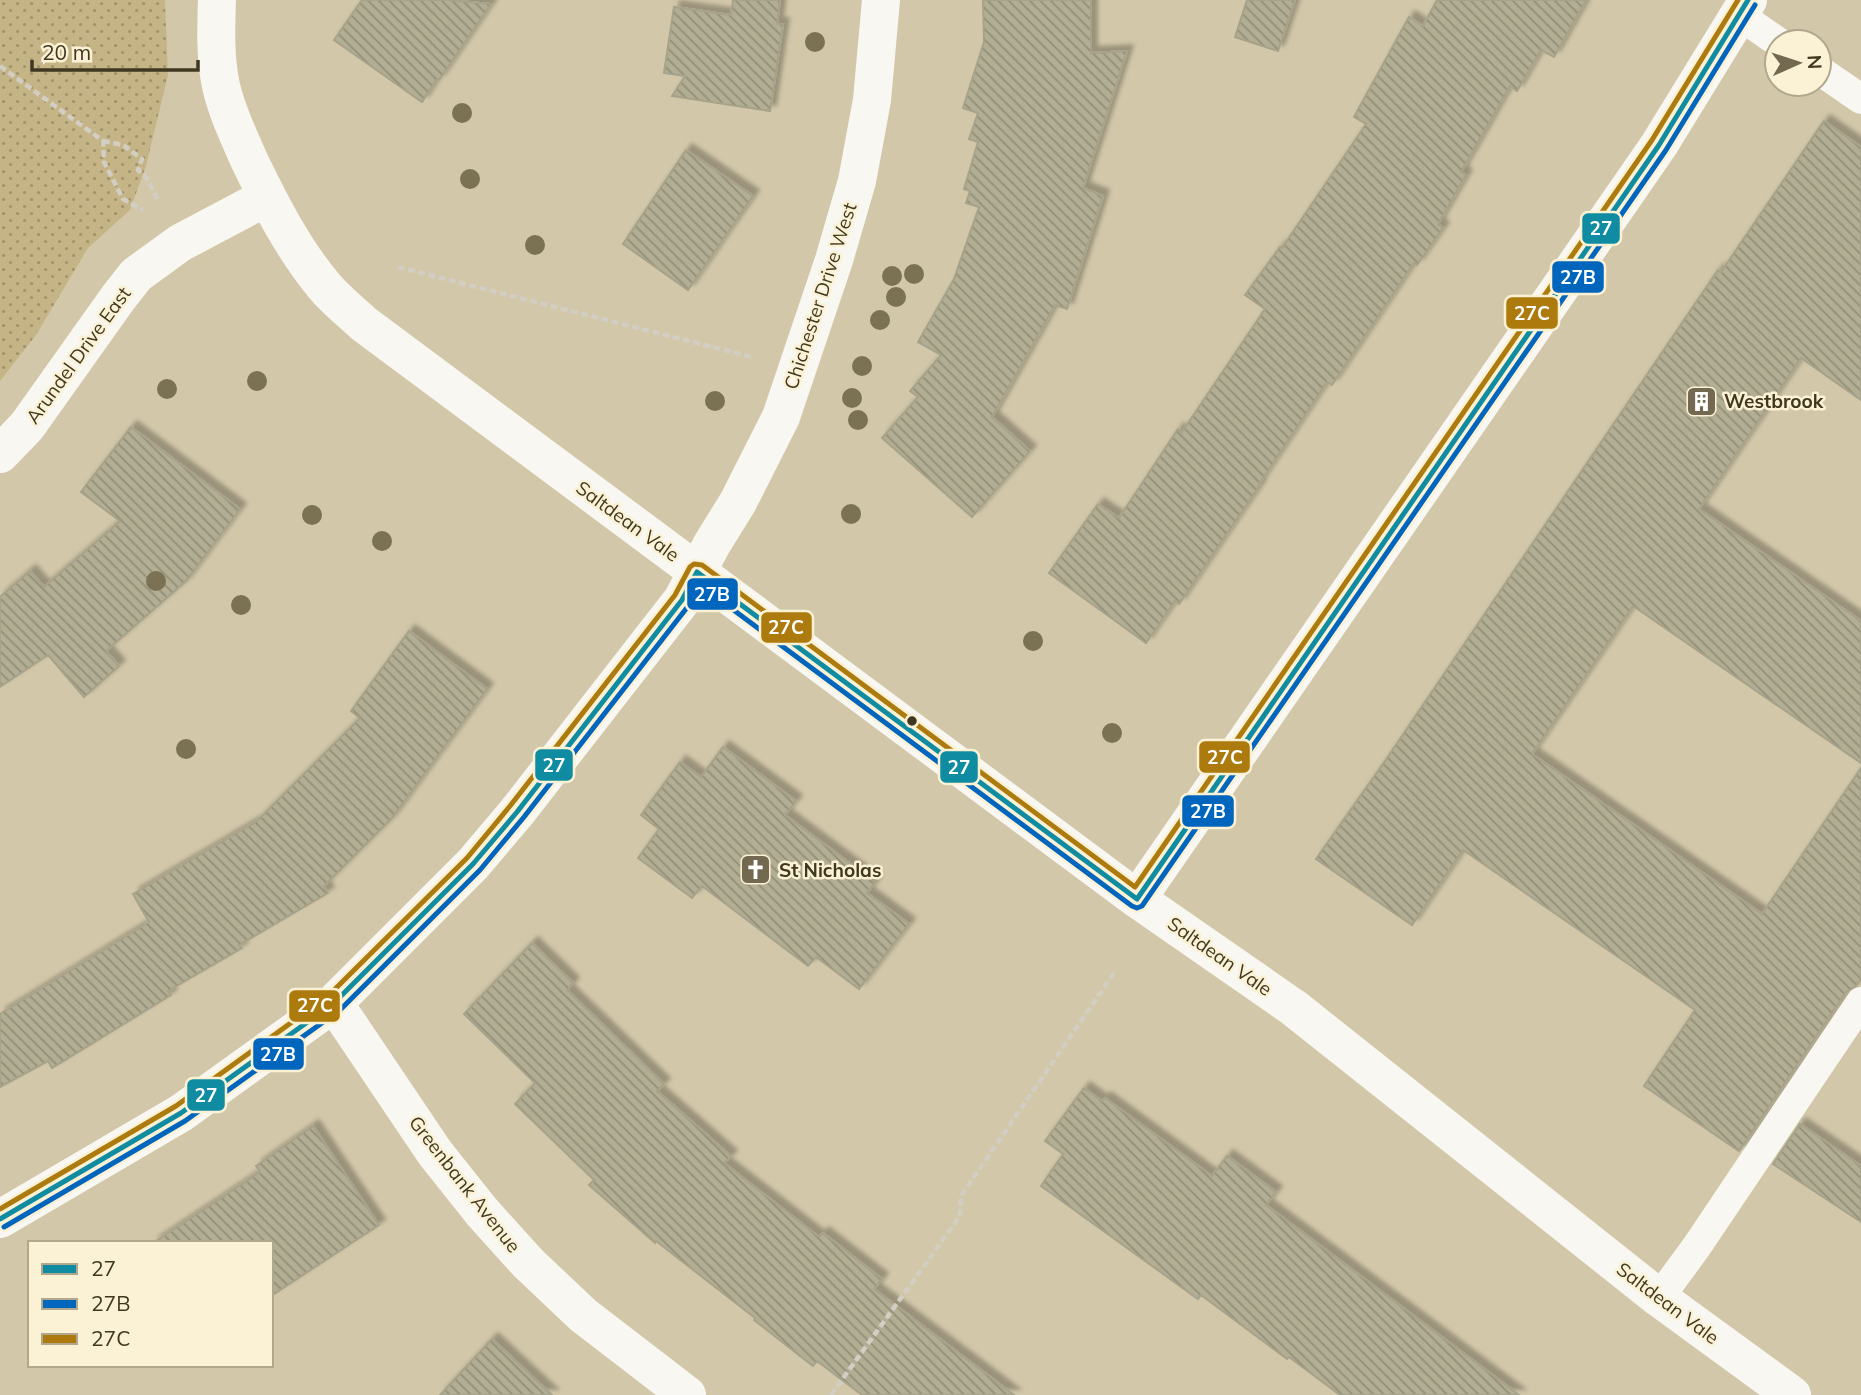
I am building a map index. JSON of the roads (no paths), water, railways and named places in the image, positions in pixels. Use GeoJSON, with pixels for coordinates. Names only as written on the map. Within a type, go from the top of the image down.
{"type":"FeatureCollection","features":[{"type":"Feature","properties":{"kind":"street","name":"Saltdean Vale"},"geometry":{"type":"LineString","coordinates":[[217,0],[217,55],[221,86],[230,116],[267,197],[296,247],[326,288],[364,324],[1137,899],[1294,1008],[1658,1298],[1792,1395]]}},
{"type":"Feature","properties":{"kind":"street","name":"Chichester Drive West"},"geometry":{"type":"LineString","coordinates":[[0,1219],[181,1113],[334,1003],[474,864],[682,600],[738,502],[781,417],[834,260],[857,181],[872,100],[881,0]]}},
{"type":"Feature","properties":{"kind":"street"},"geometry":{"type":"LineString","coordinates":[[1137,899],[1659,145],[1743,7]]}},
{"type":"Feature","properties":{"kind":"street","name":"Arundel Drive East"},"geometry":{"type":"LineString","coordinates":[[0,454],[27,426],[136,275],[180,243],[267,197]]}},
{"type":"Feature","properties":{"kind":"street","name":"Greenbank Avenue"},"geometry":{"type":"LineString","coordinates":[[334,1003],[435,1153],[528,1264],[583,1315],[687,1395]]}},
{"type":"Feature","properties":{"kind":"lane"},"geometry":{"type":"LineString","coordinates":[[1743,7],[1764,28]]}},
{"type":"Feature","properties":{"kind":"lane"},"geometry":{"type":"LineString","coordinates":[[1833,80],[1861,99]]}},
{"type":"Feature","properties":{"kind":"lane"},"geometry":{"type":"LineString","coordinates":[[1658,1298],[1698,1246],[1861,1002]]}},
{"type":"Feature","properties":{"kind":"place","name":"Westbrook"},"geometry":{"type":"Point","coordinates":[1701,401]}},
{"type":"Feature","properties":{"kind":"place","name":"St Nicholas"},"geometry":{"type":"Point","coordinates":[756,870]}}]}
